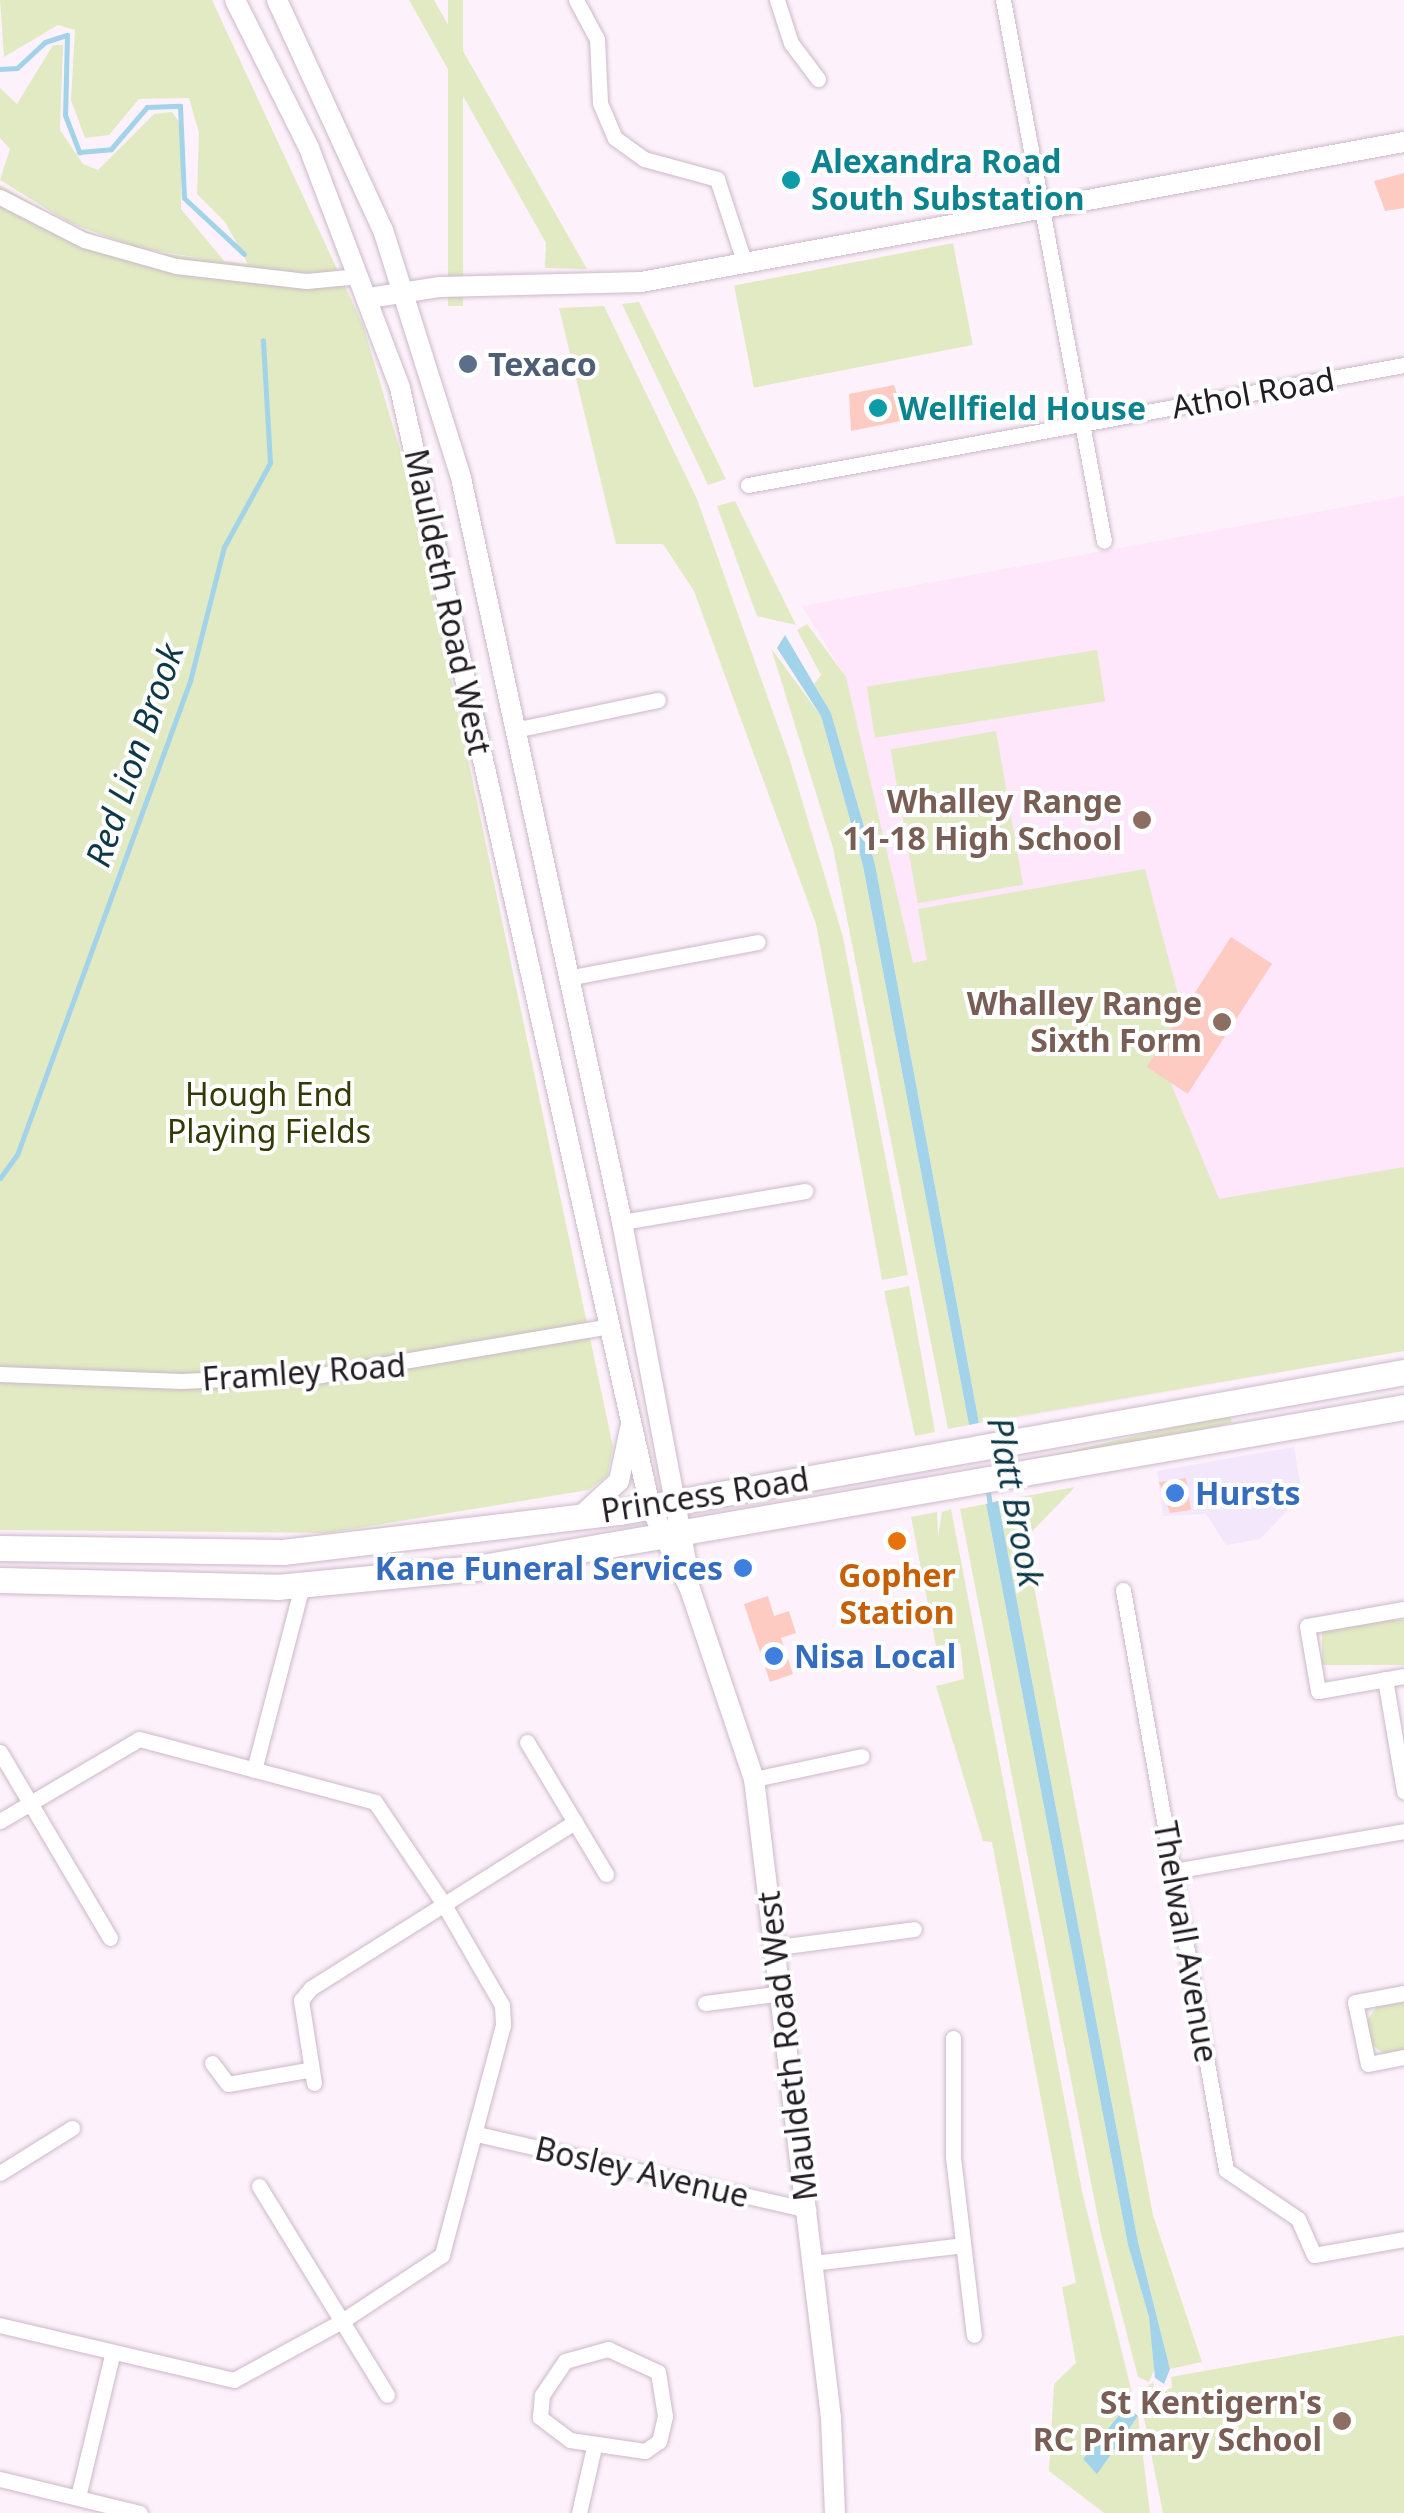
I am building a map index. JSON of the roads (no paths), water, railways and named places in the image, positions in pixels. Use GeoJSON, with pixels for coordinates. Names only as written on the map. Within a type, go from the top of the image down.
{"type":"FeatureCollection","features":[{"type":"Feature","properties":{"kind":"highway","name":"Princess Road"},"geometry":{"type":"LineString","coordinates":[[0,1580],[302,1586],[476,1568],[909,1460],[1404,1372]]}},
{"type":"Feature","properties":{"kind":"highway","name":"Princess Road"},"geometry":{"type":"LineString","coordinates":[[0,1548],[283,1552],[650,1506],[673,1520],[916,1491],[1404,1407]]}},
{"type":"Feature","properties":{"kind":"street","name":"Mauldeth Road West"},"geometry":{"type":"LineString","coordinates":[[234,0],[309,148],[369,298],[445,572],[650,1506]]}},
{"type":"Feature","properties":{"kind":"street","name":"Mauldeth Road West"},"geometry":{"type":"LineString","coordinates":[[277,0],[364,181],[405,290],[461,478],[622,1222],[673,1520],[690,1589],[754,1779],[778,1946],[808,2210],[836,2513]]}},
{"type":"Feature","properties":{"kind":"street"},"geometry":{"type":"LineString","coordinates":[[576,0],[597,39],[600,103],[615,138],[644,159],[716,178],[745,264]]}},
{"type":"Feature","properties":{"kind":"street"},"geometry":{"type":"LineString","coordinates":[[777,0],[790,44],[818,79]]}},
{"type":"Feature","properties":{"kind":"street"},"geometry":{"type":"LineString","coordinates":[[1003,0],[1104,541]]}},
{"type":"Feature","properties":{"kind":"street"},"geometry":{"type":"LineString","coordinates":[[369,298],[405,290],[570,289],[641,282],[1404,142]]}},
{"type":"Feature","properties":{"kind":"street"},"geometry":{"type":"LineString","coordinates":[[0,197],[100,245],[221,274],[262,279],[360,276]]}},
{"type":"Feature","properties":{"kind":"street","name":"Athol Road"},"geometry":{"type":"LineString","coordinates":[[748,485],[1404,365]]}},
{"type":"Feature","properties":{"kind":"street"},"geometry":{"type":"LineString","coordinates":[[514,730],[658,700]]}},
{"type":"Feature","properties":{"kind":"street"},"geometry":{"type":"LineString","coordinates":[[567,978],[758,942]]}},
{"type":"Feature","properties":{"kind":"street"},"geometry":{"type":"LineString","coordinates":[[588,1229],[805,1190]]}},
{"type":"Feature","properties":{"kind":"street","name":"Framley Road"},"geometry":{"type":"LineString","coordinates":[[0,1374],[162,1381],[321,1375],[606,1327]]}},
{"type":"Feature","properties":{"kind":"street","name":"Mauldeth Road West"},"geometry":{"type":"LineString","coordinates":[[582,1514],[618,1481],[632,1421]]}},
{"type":"Feature","properties":{"kind":"street"},"geometry":{"type":"LineString","coordinates":[[254,1770],[302,1586]]}},
{"type":"Feature","properties":{"kind":"street","name":"Thelwall Avenue"},"geometry":{"type":"LineString","coordinates":[[1123,1590],[1226,2170],[1298,2219],[1314,2254],[1404,2239]]}},
{"type":"Feature","properties":{"kind":"street"},"geometry":{"type":"LineString","coordinates":[[1404,1609],[1307,1626],[1318,1691],[1404,1676]]}},
{"type":"Feature","properties":{"kind":"street"},"geometry":{"type":"LineString","coordinates":[[1385,1679],[1404,1791]]}},
{"type":"Feature","properties":{"kind":"street"},"geometry":{"type":"LineString","coordinates":[[0,1821],[139,1740],[374,1802],[444,1903],[502,2005],[477,2134],[442,2255],[342,2321],[234,2380],[112,2355],[0,2325]]}},
{"type":"Feature","properties":{"kind":"street"},"geometry":{"type":"LineString","coordinates":[[527,1742],[606,1874]]}},
{"type":"Feature","properties":{"kind":"street"},"geometry":{"type":"LineString","coordinates":[[0,1752],[110,1938]]}},
{"type":"Feature","properties":{"kind":"street"},"geometry":{"type":"LineString","coordinates":[[754,1779],[862,1756]]}},
{"type":"Feature","properties":{"kind":"street"},"geometry":{"type":"LineString","coordinates":[[212,2063],[228,2084],[310,2076],[301,2000],[444,1903],[575,1822]]}},
{"type":"Feature","properties":{"kind":"street"},"geometry":{"type":"LineString","coordinates":[[1173,1871],[1404,1831]]}},
{"type":"Feature","properties":{"kind":"street"},"geometry":{"type":"LineString","coordinates":[[778,1946],[914,1929]]}},
{"type":"Feature","properties":{"kind":"street"},"geometry":{"type":"LineString","coordinates":[[706,2002],[783,1993]]}},
{"type":"Feature","properties":{"kind":"street"},"geometry":{"type":"LineString","coordinates":[[1404,1993],[1355,2002],[1368,2064],[1404,2057]]}},
{"type":"Feature","properties":{"kind":"street"},"geometry":{"type":"LineString","coordinates":[[953,2038],[957,2056],[952,2157],[974,2335]]}},
{"type":"Feature","properties":{"kind":"street"},"geometry":{"type":"LineString","coordinates":[[957,2056],[976,2052]]}},
{"type":"Feature","properties":{"kind":"street"},"geometry":{"type":"LineString","coordinates":[[0,2173],[72,2128]]}},
{"type":"Feature","properties":{"kind":"street","name":"Bosley Avenue"},"geometry":{"type":"LineString","coordinates":[[477,2134],[808,2210]]}},
{"type":"Feature","properties":{"kind":"street"},"geometry":{"type":"LineString","coordinates":[[260,2186],[387,2395]]}},
{"type":"Feature","properties":{"kind":"street"},"geometry":{"type":"LineString","coordinates":[[813,2263],[963,2245]]}},
{"type":"Feature","properties":{"kind":"street"},"geometry":{"type":"LineString","coordinates":[[586,2351],[644,2359],[666,2394],[659,2440],[646,2450],[594,2447],[549,2431],[540,2417],[551,2376],[586,2351]]}},
{"type":"Feature","properties":{"kind":"street"},"geometry":{"type":"LineString","coordinates":[[78,2497],[112,2355]]}},
{"type":"Feature","properties":{"kind":"street"},"geometry":{"type":"LineString","coordinates":[[579,2513],[594,2447]]}},
{"type":"Feature","properties":{"kind":"street"},"geometry":{"type":"LineString","coordinates":[[0,2478],[140,2513]]}},
{"type":"Feature","properties":{"kind":"water"},"geometry":{"type":"Polygon","coordinates":[[[785,635],[831,713],[875,864],[979,1423],[969,1425],[863,866],[821,716],[777,648],[785,635]]]}},
{"type":"Feature","properties":{"kind":"water"},"geometry":{"type":"Polygon","coordinates":[[[998,1501],[1138,2242],[1170,2369],[1164,2384],[1155,2378],[1149,2317],[1128,2245],[986,1504],[998,1501]]]}},
{"type":"Feature","properties":{"kind":"water"},"geometry":{"type":"Polygon","coordinates":[[[1133,2412],[1138,2416],[1097,2474],[1083,2459],[1119,2415],[1133,2412]]]}},
{"type":"Feature","properties":{"kind":"waterway"},"geometry":{"type":"LineString","coordinates":[[0,69],[17,68],[45,42],[67,35],[65,115],[79,152],[111,149],[147,107],[180,106],[184,198],[244,254]]}},
{"type":"Feature","properties":{"kind":"waterway","name":"Red Lion Brook"},"geometry":{"type":"LineString","coordinates":[[0,1178],[17,1155],[190,681],[224,547],[270,463],[263,340]]}},
{"type":"Feature","properties":{"kind":"waterway","name":"Platt Brook"},"geometry":{"type":"LineString","coordinates":[[987,1486],[991,1510]]}},
{"type":"Feature","properties":{"kind":"place","name":"Alexandra Road South Substation"},"geometry":{"type":"Point","coordinates":[791,180]}},
{"type":"Feature","properties":{"kind":"place","name":"Texaco"},"geometry":{"type":"Point","coordinates":[468,364]}},
{"type":"Feature","properties":{"kind":"place","name":"Wellfield House"},"geometry":{"type":"Point","coordinates":[878,408]}},
{"type":"Feature","properties":{"kind":"place","name":"Whalley Range 11-18 High School"},"geometry":{"type":"Point","coordinates":[1142,820]}},
{"type":"Feature","properties":{"kind":"place","name":"Whalley Range Sixth Form"},"geometry":{"type":"Point","coordinates":[1222,1022]}},
{"type":"Feature","properties":{"kind":"place","name":"Hursts"},"geometry":{"type":"Point","coordinates":[1175,1493]}},
{"type":"Feature","properties":{"kind":"place","name":"Gopher Station"},"geometry":{"type":"Point","coordinates":[897,1541]}},
{"type":"Feature","properties":{"kind":"place","name":"Kane Funeral Services"},"geometry":{"type":"Point","coordinates":[743,1568]}},
{"type":"Feature","properties":{"kind":"place","name":"Nisa Local"},"geometry":{"type":"Point","coordinates":[774,1656]}},
{"type":"Feature","properties":{"kind":"place","name":"St Kentigern's RC Primary School"},"geometry":{"type":"Point","coordinates":[1342,2421]}},
{"type":"Feature","properties":{"kind":"park label","name":"Hough End Playing Fields"},"geometry":{"type":"Point","coordinates":[269,1114]}}]}
